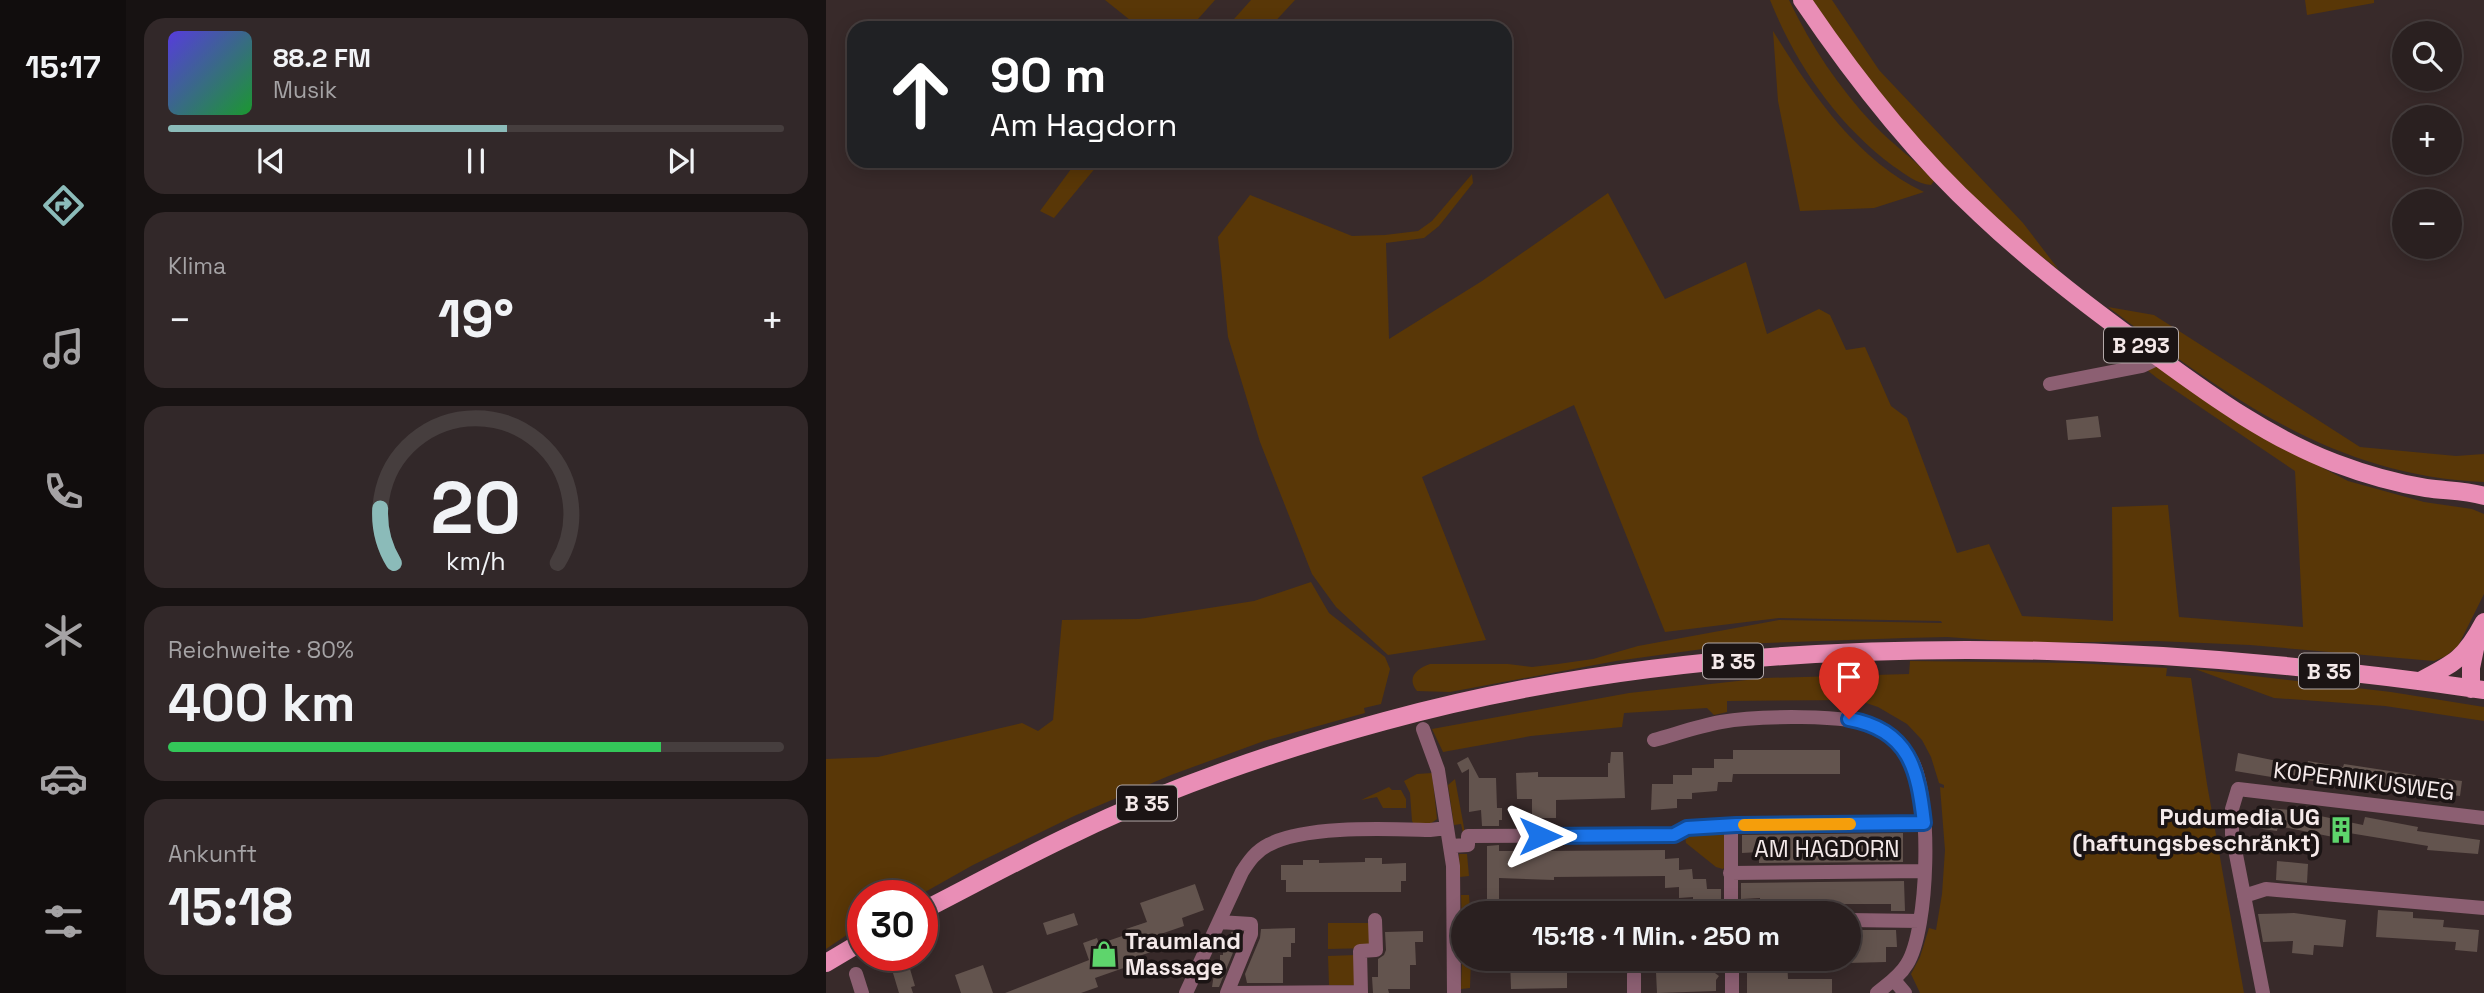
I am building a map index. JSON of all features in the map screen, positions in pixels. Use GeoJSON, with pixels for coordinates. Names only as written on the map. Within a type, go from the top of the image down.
{"type":"FeatureCollection","features":[{"type":"Feature","properties":{"kind":"main road","name":"B 293"},"geometry":{"type":"LineString","coordinates":[[1802,0],[1831,43],[1895,125],[1947,182],[1981,216],[2062,286],[2159,358],[2271,434],[2334,463],[2409,485],[2481,495]]}},
{"type":"Feature","properties":{"kind":"main road"},"geometry":{"type":"LineString","coordinates":[[2420,681],[2460,659],[2481,627]]}},
{"type":"Feature","properties":{"kind":"main road"},"geometry":{"type":"LineString","coordinates":[[2480,686],[2471,668],[2481,627]]}},
{"type":"Feature","properties":{"kind":"main road","name":"B 35"},"geometry":{"type":"LineString","coordinates":[[938,903],[1076,832],[1172,792],[1293,749],[1450,704],[1617,674],[1758,659],[1894,651],[2020,650],[2237,661],[2480,686]]}},
{"type":"Feature","properties":{"kind":"street"},"geometry":{"type":"LineString","coordinates":[[2050,384],[2143,366],[2159,358]]}},
{"type":"Feature","properties":{"kind":"street","name":"AM HAGDORN"},"geometry":{"type":"LineString","coordinates":[[1654,740],[1718,722],[1739,719],[1849,719],[1862,721],[1890,736],[1912,762],[1920,784],[1925,871],[1916,946],[1907,964],[1894,980],[1877,993]]}},
{"type":"Feature","properties":{"kind":"street"},"geometry":{"type":"LineString","coordinates":[[1423,729],[1438,770],[1450,846],[1455,891],[1454,993]]}},
{"type":"Feature","properties":{"kind":"street","name":"KOPERNIKUSWEG"},"geometry":{"type":"LineString","coordinates":[[2244,896],[2232,834],[2232,809],[2238,789],[2484,818]]}},
{"type":"Feature","properties":{"kind":"street","name":"AM HAGDORN"},"geometry":{"type":"LineString","coordinates":[[1731,901],[1731,826],[1924,823]]}},
{"type":"Feature","properties":{"kind":"street"},"geometry":{"type":"LineString","coordinates":[[1450,846],[1468,845],[1468,836],[1674,835],[1687,828],[1731,826]]}},
{"type":"Feature","properties":{"kind":"street"},"geometry":{"type":"LineString","coordinates":[[1186,993],[1242,872],[1252,857],[1266,846],[1282,838],[1312,832],[1447,828]]}},
{"type":"Feature","properties":{"kind":"street","name":"AM HAGDORN"},"geometry":{"type":"LineString","coordinates":[[1730,873],[1925,871]]}},
{"type":"Feature","properties":{"kind":"street"},"geometry":{"type":"LineString","coordinates":[[2263,993],[2244,896],[2266,889],[2484,908]]}},
{"type":"Feature","properties":{"kind":"street"},"geometry":{"type":"LineString","coordinates":[[1219,922],[1251,924],[1251,934],[1227,993],[1361,992],[1360,951],[1376,950],[1375,920]]}},
{"type":"Feature","properties":{"kind":"street"},"geometry":{"type":"LineString","coordinates":[[1861,920],[1920,921]]}},
{"type":"Feature","properties":{"kind":"street"},"geometry":{"type":"LineString","coordinates":[[1732,971],[1732,993]]}},
{"type":"Feature","properties":{"kind":"street"},"geometry":{"type":"LineString","coordinates":[[856,974],[862,993]]}},
{"type":"Feature","properties":{"kind":"street"},"geometry":{"type":"LineString","coordinates":[[1634,974],[1634,993]]}},
{"type":"Feature","properties":{"kind":"street"},"geometry":{"type":"LineString","coordinates":[[1894,980],[1905,993]]}},
{"type":"Feature","properties":{"kind":"shaded area"},"geometry":{"type":"Polygon","coordinates":[[[1105,0],[1215,0],[1196,21],[1131,21],[1105,0]]]}},
{"type":"Feature","properties":{"kind":"shaded area"},"geometry":{"type":"Polygon","coordinates":[[[1251,0],[1295,0],[1276,21],[1232,21],[1251,0]]]}},
{"type":"Feature","properties":{"kind":"shaded area"},"geometry":{"type":"Polygon","coordinates":[[[1770,0],[1789,0],[1816,50],[1861,111],[1920,166],[1934,181],[1931,185],[1916,181],[1893,166],[1836,112],[1792,47],[1770,0]]]}},
{"type":"Feature","properties":{"kind":"shaded area"},"geometry":{"type":"Polygon","coordinates":[[[1811,0],[1832,0],[1879,70],[2023,223],[2059,270],[1984,210],[1940,166],[1882,97],[1811,0]]]}},
{"type":"Feature","properties":{"kind":"shaded area"},"geometry":{"type":"Polygon","coordinates":[[[2305,0],[2374,0],[2374,3],[2307,15],[2305,0]]]}},
{"type":"Feature","properties":{"kind":"shaded area"},"geometry":{"type":"Polygon","coordinates":[[[1773,31],[1837,122],[1877,162],[1924,192],[1874,208],[1800,211],[1778,101],[1773,31]]]}},
{"type":"Feature","properties":{"kind":"shaded area"},"geometry":{"type":"Polygon","coordinates":[[[1072,168],[1095,168],[1054,218],[1040,211],[1072,168]]]}},
{"type":"Feature","properties":{"kind":"shaded area"},"geometry":{"type":"Polygon","coordinates":[[[1472,174],[1473,183],[1439,226],[1424,238],[1386,243],[1389,339],[1482,281],[1608,193],[1665,299],[1746,262],[1767,334],[1819,309],[1830,315],[1846,350],[1865,347],[1891,406],[1907,418],[1957,553],[1989,544],[2022,616],[2113,621],[2112,507],[2168,505],[2179,617],[2303,627],[2295,471],[2142,366],[2153,362],[2265,438],[2348,481],[2424,502],[2472,509],[2484,514],[2484,594],[2458,646],[2446,656],[2434,661],[2250,645],[2156,641],[2032,643],[1947,637],[1905,638],[1739,644],[1616,661],[1450,692],[1417,691],[1413,682],[1414,674],[1430,664],[1508,664],[1532,667],[1558,664],[1779,620],[1942,623],[1779,618],[1665,632],[1574,405],[1422,477],[1486,640],[1388,655],[1336,607],[1312,574],[1260,442],[1228,337],[1218,237],[1250,195],[1352,236],[1418,231],[1432,221],[1472,174]]]}},
{"type":"Feature","properties":{"kind":"shaded area"},"geometry":{"type":"Polygon","coordinates":[[[2108,307],[2154,315],[2360,447],[2456,456],[2484,454],[2484,482],[2429,476],[2378,464],[2329,447],[2238,399],[2108,307]]]}},
{"type":"Feature","properties":{"kind":"shaded area"},"geometry":{"type":"Polygon","coordinates":[[[1311,582],[1329,613],[1385,657],[1390,669],[1381,704],[1364,708],[1365,713],[1264,741],[1171,775],[1074,816],[938,885],[938,880],[847,880],[847,935],[826,949],[826,759],[878,757],[1022,723],[1038,731],[1053,720],[1062,620],[1139,619],[1254,601],[1311,582]]]}},
{"type":"Feature","properties":{"kind":"shaded area"},"geometry":{"type":"Polygon","coordinates":[[[1910,661],[2075,663],[2167,668],[2166,676],[2191,678],[2244,993],[1920,993],[1911,974],[1920,957],[1929,928],[1936,930],[1945,850],[1940,787],[1944,788],[1944,785],[1939,783],[1931,757],[1922,740],[1907,724],[1878,707],[1857,700],[1727,701],[1727,712],[1714,715],[1707,708],[1624,713],[1622,727],[1531,736],[1443,752],[1432,729],[1629,693],[1765,678],[1909,674],[1910,661]]]}},
{"type":"Feature","properties":{"kind":"shaded area"},"geometry":{"type":"Polygon","coordinates":[[[2195,669],[2391,692],[2484,707],[2484,721],[2385,706],[2274,698],[2195,669]]]}},
{"type":"Feature","properties":{"kind":"shaded area"},"geometry":{"type":"Polygon","coordinates":[[[1432,773],[1437,819],[1430,824],[1415,826],[1412,821],[1410,793],[1404,781],[1417,774],[1432,773]]]}},
{"type":"Feature","properties":{"kind":"shaded area"},"geometry":{"type":"Polygon","coordinates":[[[1455,779],[1465,833],[1461,824],[1454,825],[1448,785],[1455,779]]]}},
{"type":"Feature","properties":{"kind":"shaded area"},"geometry":{"type":"Polygon","coordinates":[[[1389,787],[1392,790],[1401,790],[1406,799],[1406,808],[1383,808],[1377,797],[1361,800],[1389,787]]]}},
{"type":"Feature","properties":{"kind":"shaded area"},"geometry":{"type":"Polygon","coordinates":[[[1690,831],[1723,831],[1727,834],[1728,864],[1723,869],[1716,867],[1686,843],[1685,836],[1690,831]]]}},
{"type":"Feature","properties":{"kind":"shaded area"},"geometry":{"type":"Polygon","coordinates":[[[1459,854],[1467,854],[1469,876],[1460,877],[1459,854]]]}},
{"type":"Feature","properties":{"kind":"shaded area"},"geometry":{"type":"Polygon","coordinates":[[[1461,895],[1469,895],[1469,901],[1461,901],[1461,895]]]}},
{"type":"Feature","properties":{"kind":"shaded area"},"geometry":{"type":"Polygon","coordinates":[[[1328,923],[1372,923],[1372,948],[1328,949],[1328,923]]]}},
{"type":"Feature","properties":{"kind":"shaded area"},"geometry":{"type":"Polygon","coordinates":[[[1356,955],[1356,985],[1329,985],[1328,956],[1356,955]]]}},
{"type":"Feature","properties":{"kind":"shaded area"},"geometry":{"type":"Polygon","coordinates":[[[1462,971],[1471,971],[1470,988],[1461,989],[1462,971]]]}},
{"type":"Feature","properties":{"kind":"building"},"geometry":{"type":"Polygon","coordinates":[[[2098,416],[2101,437],[2068,440],[2066,420],[2098,416]]]}},
{"type":"Feature","properties":{"kind":"building"},"geometry":{"type":"Polygon","coordinates":[[[1733,750],[1840,750],[1840,774],[1733,774],[1732,782],[1718,782],[1717,791],[1692,793],[1692,799],[1677,799],[1677,808],[1651,810],[1652,784],[1673,784],[1673,775],[1692,775],[1692,768],[1714,768],[1714,759],[1733,759],[1733,750]]]}},
{"type":"Feature","properties":{"kind":"building"},"geometry":{"type":"Polygon","coordinates":[[[1611,752],[1623,752],[1625,798],[1556,800],[1556,818],[1532,818],[1532,799],[1517,799],[1516,773],[1538,772],[1538,777],[1608,777],[1611,752]]]}},
{"type":"Feature","properties":{"kind":"building"},"geometry":{"type":"Polygon","coordinates":[[[2238,753],[2307,767],[2308,761],[2416,775],[2413,792],[2330,784],[2291,777],[2290,780],[2235,771],[2238,753]]]}},
{"type":"Feature","properties":{"kind":"building"},"geometry":{"type":"Polygon","coordinates":[[[1468,757],[1479,778],[1496,778],[1497,808],[1502,808],[1499,826],[1482,826],[1481,810],[1469,812],[1469,769],[1462,773],[1457,763],[1468,757]]]}},
{"type":"Feature","properties":{"kind":"building"},"geometry":{"type":"Polygon","coordinates":[[[2438,778],[2462,781],[2460,796],[2436,793],[2438,778]]]}},
{"type":"Feature","properties":{"kind":"building"},"geometry":{"type":"Polygon","coordinates":[[[2257,807],[2292,810],[2363,825],[2365,817],[2418,827],[2417,831],[2480,840],[2478,854],[2427,850],[2428,846],[2349,833],[2348,840],[2278,826],[2277,831],[2255,828],[2257,807]]]}},
{"type":"Feature","properties":{"kind":"building"},"geometry":{"type":"Polygon","coordinates":[[[1903,833],[1903,862],[1759,863],[1759,852],[1742,853],[1742,835],[1903,833]]]}},
{"type":"Feature","properties":{"kind":"building"},"geometry":{"type":"Polygon","coordinates":[[[1499,845],[1499,851],[1523,853],[1665,850],[1665,859],[1679,858],[1679,870],[1692,869],[1693,879],[1706,879],[1707,889],[1721,889],[1721,901],[1679,898],[1679,887],[1665,888],[1665,876],[1554,877],[1554,880],[1499,878],[1499,901],[1487,901],[1487,846],[1499,845]]]}},
{"type":"Feature","properties":{"kind":"building"},"geometry":{"type":"Polygon","coordinates":[[[1365,858],[1382,858],[1382,864],[1406,863],[1406,881],[1401,881],[1401,892],[1286,892],[1286,880],[1281,880],[1281,865],[1303,865],[1303,860],[1319,860],[1319,863],[1365,862],[1365,858]]]}},
{"type":"Feature","properties":{"kind":"building"},"geometry":{"type":"Polygon","coordinates":[[[2277,861],[2308,864],[2307,883],[2276,880],[2277,861]]]}},
{"type":"Feature","properties":{"kind":"building"},"geometry":{"type":"Polygon","coordinates":[[[1904,881],[1905,911],[1891,911],[1891,904],[1861,904],[1861,901],[1741,899],[1741,883],[1904,881]]]}},
{"type":"Feature","properties":{"kind":"building"},"geometry":{"type":"Polygon","coordinates":[[[1195,884],[1204,910],[1182,918],[1184,926],[1152,937],[1157,950],[1133,958],[1135,964],[1095,978],[1098,987],[1081,993],[1005,993],[1089,960],[1083,943],[1097,938],[1099,944],[1128,934],[1126,929],[1147,922],[1140,903],[1195,884]]]}},
{"type":"Feature","properties":{"kind":"building"},"geometry":{"type":"Polygon","coordinates":[[[2378,910],[2413,912],[2413,918],[2444,920],[2443,927],[2479,930],[2477,952],[2455,950],[2456,942],[2376,937],[2378,910]]]}},
{"type":"Feature","properties":{"kind":"building"},"geometry":{"type":"Polygon","coordinates":[[[1074,913],[1078,925],[1047,935],[1043,923],[1074,913]]]}},
{"type":"Feature","properties":{"kind":"building"},"geometry":{"type":"Polygon","coordinates":[[[2294,913],[2346,920],[2343,947],[2314,945],[2313,955],[2292,953],[2293,941],[2263,942],[2258,914],[2294,913]]]}},
{"type":"Feature","properties":{"kind":"building"},"geometry":{"type":"Polygon","coordinates":[[[1295,928],[1291,957],[1283,957],[1283,983],[1247,983],[1245,974],[1261,929],[1295,928]]]}},
{"type":"Feature","properties":{"kind":"building"},"geometry":{"type":"Polygon","coordinates":[[[1861,930],[1896,930],[1897,947],[1886,947],[1886,962],[1861,963],[1861,930]]]}},
{"type":"Feature","properties":{"kind":"building"},"geometry":{"type":"Polygon","coordinates":[[[1423,931],[1423,942],[1415,942],[1416,965],[1410,965],[1410,989],[1388,989],[1389,993],[1373,993],[1372,977],[1378,977],[1378,959],[1386,950],[1385,932],[1423,931]]]}},
{"type":"Feature","properties":{"kind":"building"},"geometry":{"type":"Polygon","coordinates":[[[1231,932],[1241,933],[1219,987],[1212,987],[1217,961],[1220,961],[1220,955],[1223,955],[1231,932]]]}},
{"type":"Feature","properties":{"kind":"building"},"geometry":{"type":"Polygon","coordinates":[[[983,965],[993,993],[961,993],[955,975],[983,965]]]}},
{"type":"Feature","properties":{"kind":"building"},"geometry":{"type":"Polygon","coordinates":[[[911,971],[915,986],[911,987],[913,993],[899,993],[893,973],[911,971]]]}},
{"type":"Feature","properties":{"kind":"building"},"geometry":{"type":"Polygon","coordinates":[[[1510,971],[1567,971],[1567,988],[1511,989],[1510,971]]]}},
{"type":"Feature","properties":{"kind":"building"},"geometry":{"type":"Polygon","coordinates":[[[1715,971],[1719,976],[1716,980],[1716,991],[1657,993],[1656,972],[1715,971]]]}},
{"type":"Feature","properties":{"kind":"building"},"geometry":{"type":"Polygon","coordinates":[[[1747,971],[1788,971],[1788,979],[1832,979],[1832,993],[1747,993],[1747,971]]]}},
{"type":"Feature","properties":{"kind":"slow traffic"},"geometry":{"type":"LineString","coordinates":[[1744,825],[1850,824]]}},
{"type":"Feature","properties":{"kind":"place","name":"Pudumedia UG (haftungsbeschränkt)"},"geometry":{"type":"Point","coordinates":[2341,830]}},
{"type":"Feature","properties":{"kind":"place","name":"Traumland Massage"},"geometry":{"type":"Point","coordinates":[1104,954]}},
{"type":"Feature","properties":{"kind":"route"},"geometry":{"type":"LineString","coordinates":[[1540,836],[1674,835],[1687,828],[1736,825],[1924,823],[1920,784],[1912,762],[1890,736],[1862,721],[1849,719]]}}]}
